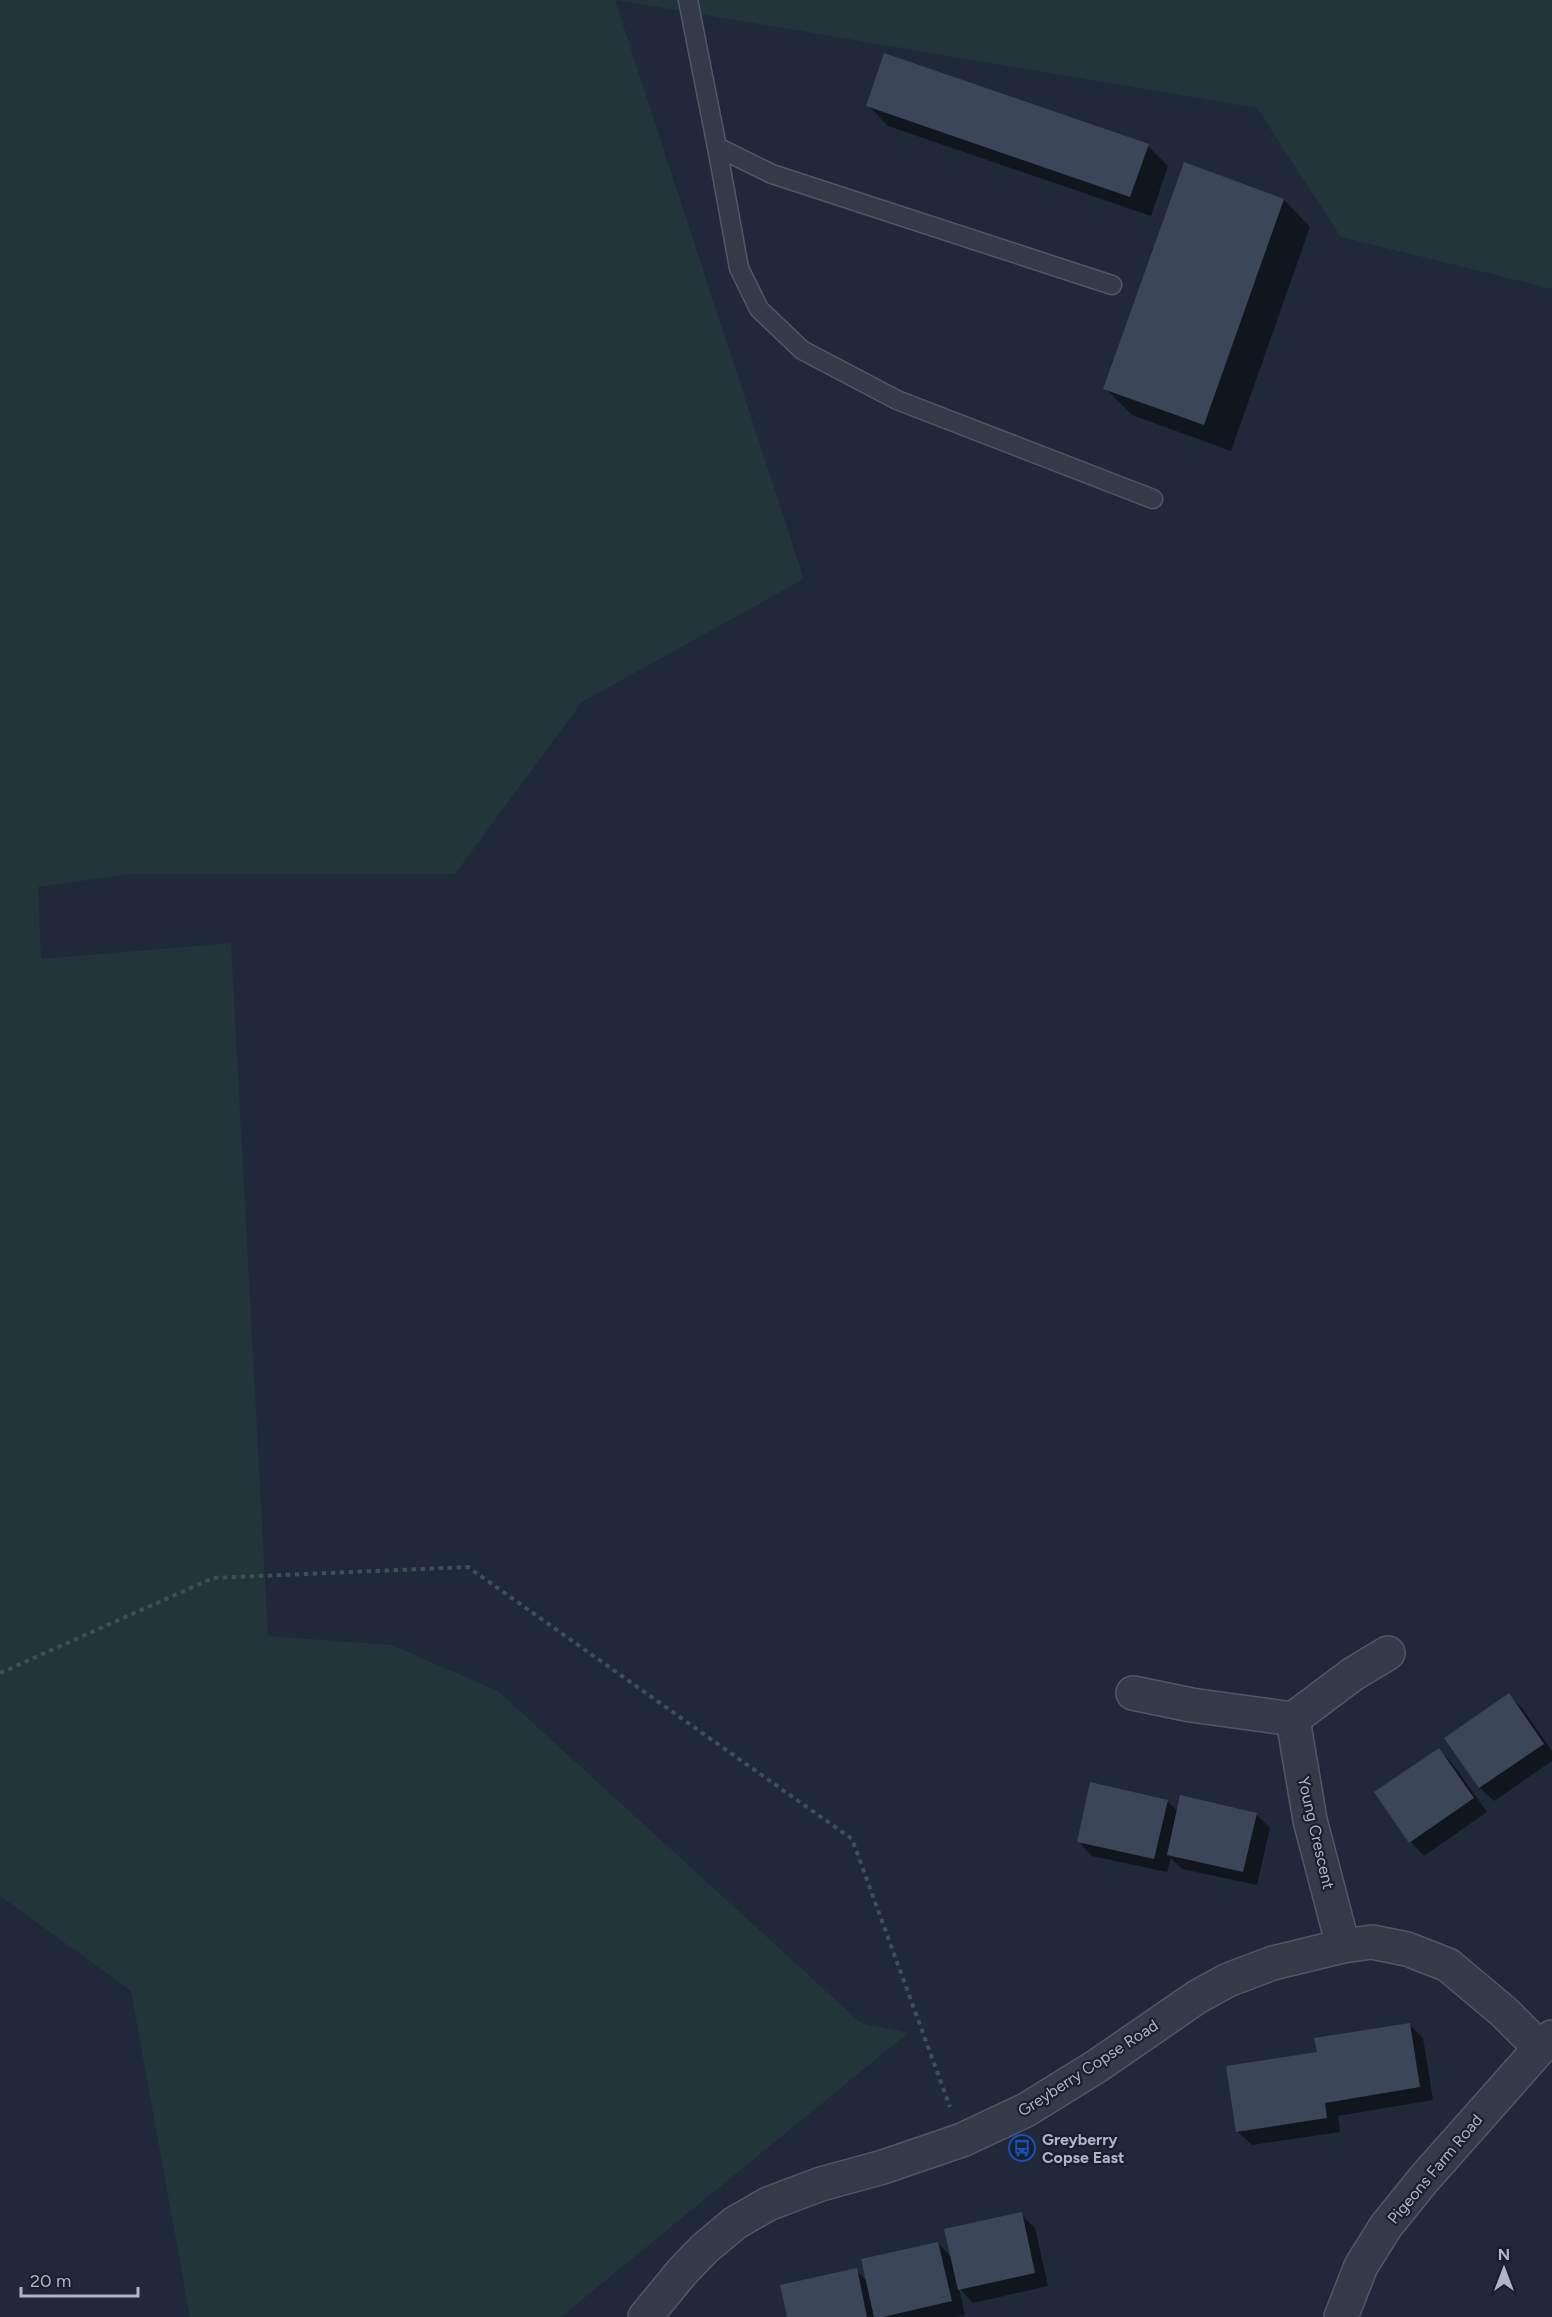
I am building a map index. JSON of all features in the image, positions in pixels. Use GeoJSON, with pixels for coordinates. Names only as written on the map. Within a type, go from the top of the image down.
{"type":"FeatureCollection","features":[{"type":"Feature","properties":{"kind":"street"},"geometry":{"type":"LineString","coordinates":[[1133,1693],[1191,1705],[1293,1719],[1353,1674],[1388,1653]]}},
{"type":"Feature","properties":{"kind":"street","name":"Young Crescent"},"geometry":{"type":"LineString","coordinates":[[1293,1719],[1310,1820],[1343,1946]]}},
{"type":"Feature","properties":{"kind":"street","name":"Greyberry Copse Road"},"geometry":{"type":"LineString","coordinates":[[645,2317],[704,2249],[735,2223],[768,2204],[821,2184],[883,2167],[962,2140],[1026,2110],[1097,2066],[1197,1997],[1228,1980],[1273,1963],[1343,1946],[1372,1942],[1407,1949],[1448,1965],[1504,2012],[1546,2042]]}},
{"type":"Feature","properties":{"kind":"street","name":"Pigeons Farm Road"},"geometry":{"type":"LineString","coordinates":[[1341,2317],[1360,2266],[1386,2226],[1424,2179],[1546,2042]]}},
{"type":"Feature","properties":{"kind":"lane"},"geometry":{"type":"LineString","coordinates":[[688,0],[739,268],[759,309],[802,350],[897,400],[1153,499]]}},
{"type":"Feature","properties":{"kind":"lane"},"geometry":{"type":"LineString","coordinates":[[717,147],[772,174],[1112,285]]}},
{"type":"Feature","properties":{"kind":"path"},"geometry":{"type":"LineString","coordinates":[[0,1673],[213,1578],[468,1567],[852,1839],[962,2140]]}},
{"type":"Feature","properties":{"kind":"green space"},"geometry":{"type":"Polygon","coordinates":[[[0,0],[615,0],[804,579],[582,702],[455,874],[131,874],[38,887],[41,959],[231,943],[268,1636],[392,1645],[498,1691],[861,2023],[908,2033],[561,2317],[190,2317],[131,1991],[0,1896],[0,0]]]}},
{"type":"Feature","properties":{"kind":"green space"},"geometry":{"type":"Polygon","coordinates":[[[616,0],[1552,0],[1552,289],[1341,237],[1257,108],[616,0]]]}},
{"type":"Feature","properties":{"kind":"building"},"geometry":{"type":"Polygon","coordinates":[[[884,53],[1149,144],[1130,197],[866,106],[884,53]]]}},
{"type":"Feature","properties":{"kind":"building"},"geometry":{"type":"Polygon","coordinates":[[[1184,162],[1284,199],[1204,425],[1103,389],[1184,162]]]}},
{"type":"Feature","properties":{"kind":"building"},"geometry":{"type":"Polygon","coordinates":[[[1509,1693],[1544,1744],[1479,1788],[1444,1738],[1509,1693]]]}},
{"type":"Feature","properties":{"kind":"building"},"geometry":{"type":"Polygon","coordinates":[[[1439,1748],[1474,1798],[1409,1843],[1374,1792],[1439,1748]]]}},
{"type":"Feature","properties":{"kind":"building"},"geometry":{"type":"Polygon","coordinates":[[[1090,1782],[1168,1800],[1154,1859],[1077,1842],[1090,1782]]]}},
{"type":"Feature","properties":{"kind":"building"},"geometry":{"type":"Polygon","coordinates":[[[1180,1795],[1257,1813],[1243,1872],[1167,1855],[1180,1795]]]}},
{"type":"Feature","properties":{"kind":"building"},"geometry":{"type":"Polygon","coordinates":[[[1410,2023],[1420,2087],[1325,2103],[1327,2118],[1236,2132],[1226,2066],[1317,2052],[1314,2038],[1410,2023]]]}},
{"type":"Feature","properties":{"kind":"building"},"geometry":{"type":"Polygon","coordinates":[[[1022,2212],[1035,2273],[958,2290],[944,2229],[1022,2212]]]}},
{"type":"Feature","properties":{"kind":"building"},"geometry":{"type":"Polygon","coordinates":[[[938,2242],[952,2301],[883,2317],[874,2317],[861,2259],[938,2242]]]}},
{"type":"Feature","properties":{"kind":"building"},"geometry":{"type":"Polygon","coordinates":[[[857,2268],[867,2317],[787,2317],[780,2285],[857,2268]]]}},
{"type":"Feature","properties":{"kind":"place","name":"Greyberry Copse East"},"geometry":{"type":"Point","coordinates":[1022,2148]}}]}
